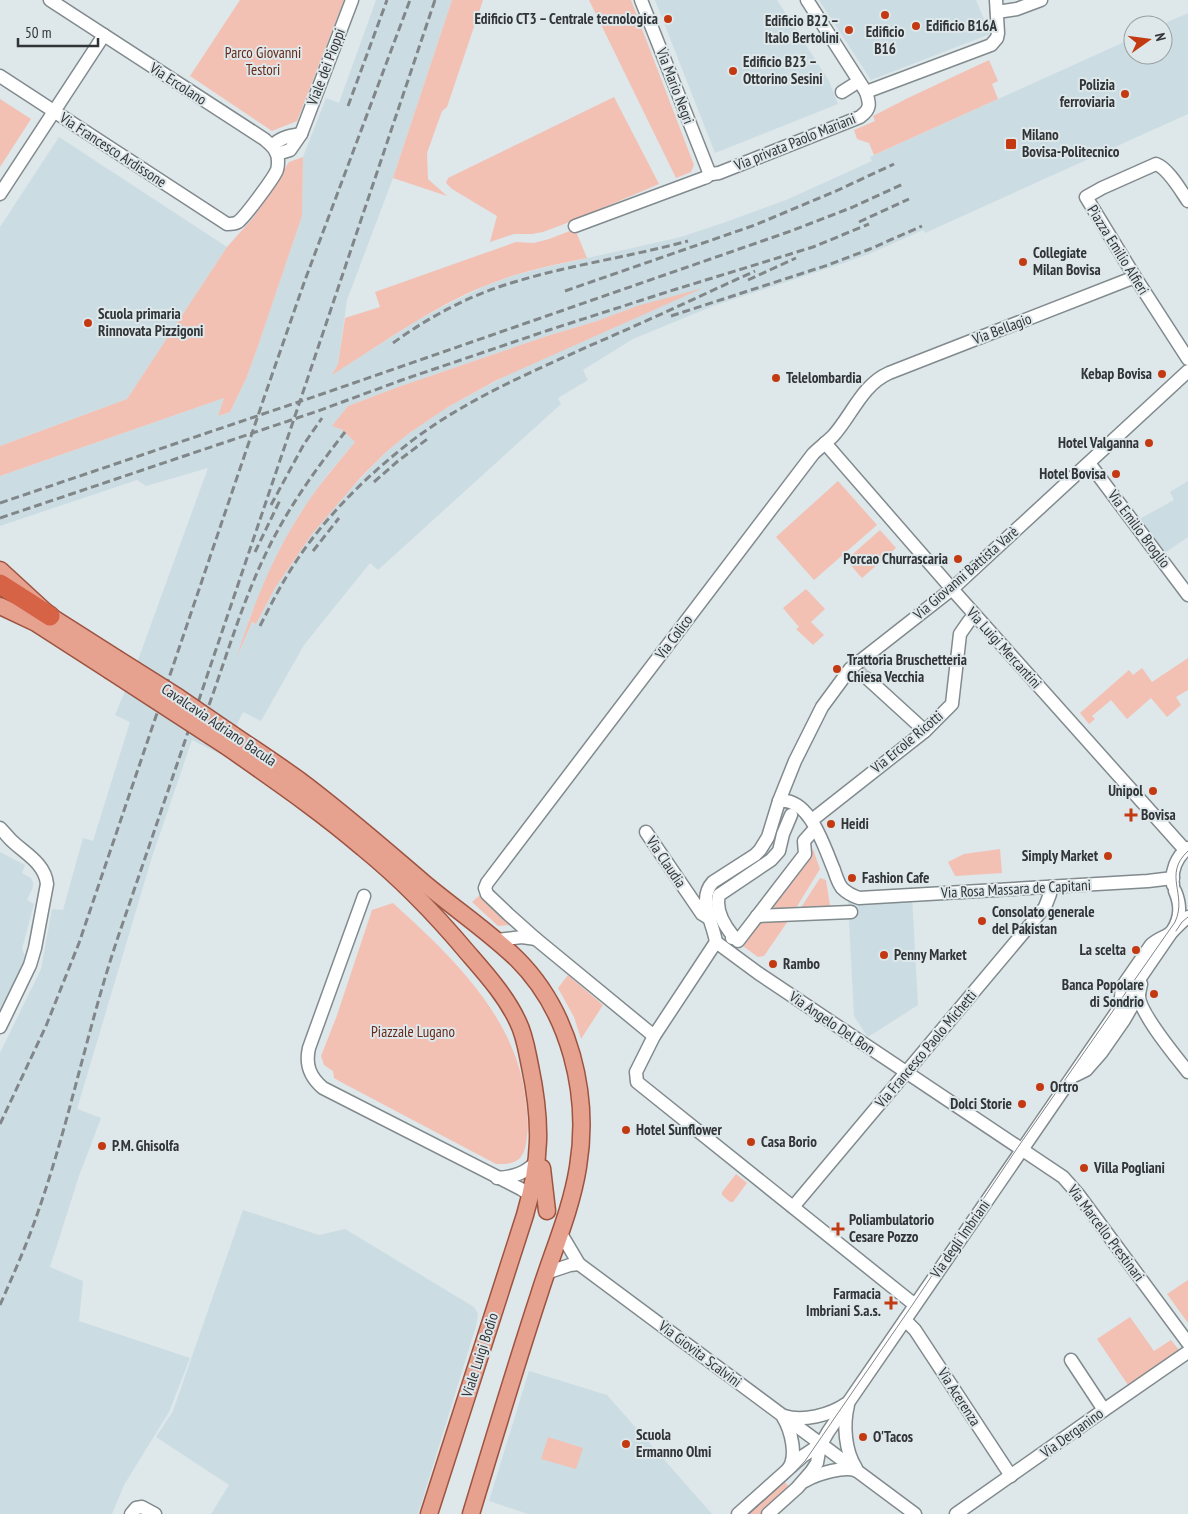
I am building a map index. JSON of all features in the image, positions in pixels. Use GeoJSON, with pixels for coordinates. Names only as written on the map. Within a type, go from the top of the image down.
{"type":"FeatureCollection","features":[{"type":"Feature","properties":{"kind":"highway"},"geometry":{"type":"LineString","coordinates":[[0,584],[43,620]]}},
{"type":"Feature","properties":{"kind":"highway","name":"Cavalcavia Adriano Bacula"},"geometry":{"type":"LineString","coordinates":[[0,598],[43,620]]}},
{"type":"Feature","properties":{"kind":"main road","name":"Cavalcavia Adriano Bacula"},"geometry":{"type":"LineString","coordinates":[[0,570],[43,620]]}},
{"type":"Feature","properties":{"kind":"main road","name":"Cavalcavia Adriano Bacula"},"geometry":{"type":"LineString","coordinates":[[0,606],[43,620],[229,740],[293,793],[342,830],[374,858],[425,895]]}},
{"type":"Feature","properties":{"kind":"main road"},"geometry":{"type":"LineString","coordinates":[[425,895],[497,940],[524,967],[548,1000],[565,1034],[575,1068],[580,1106],[580,1151],[572,1196],[471,1514]]}},
{"type":"Feature","properties":{"kind":"main road"},"geometry":{"type":"LineString","coordinates":[[425,895],[447,929],[496,986],[518,1022],[524,1037],[535,1088],[547,1211]]}},
{"type":"Feature","properties":{"kind":"main road"},"geometry":{"type":"LineString","coordinates":[[539,1134],[537,1161],[531,1195],[547,1211],[560,1232]]}},
{"type":"Feature","properties":{"kind":"main road","name":"Viale Luigi Bodio"},"geometry":{"type":"LineString","coordinates":[[429,1514],[531,1195]]}},
{"type":"Feature","properties":{"kind":"street","name":"Via Ercolano"},"geometry":{"type":"LineString","coordinates":[[50,0],[275,150]]}},
{"type":"Feature","properties":{"kind":"street","name":"Viale dei Pioppi"},"geometry":{"type":"LineString","coordinates":[[275,150],[290,150],[300,134],[352,0]]}},
{"type":"Feature","properties":{"kind":"street","name":"Via Mario Negri"},"geometry":{"type":"LineString","coordinates":[[642,0],[709,172]]}},
{"type":"Feature","properties":{"kind":"street"},"geometry":{"type":"LineString","coordinates":[[807,0],[866,92],[991,45],[997,38],[998,33],[996,6],[1017,9],[1041,0]]}},
{"type":"Feature","properties":{"kind":"street"},"geometry":{"type":"LineString","coordinates":[[0,194],[104,36]]}},
{"type":"Feature","properties":{"kind":"street","name":"Via Francesco Ardissone"},"geometry":{"type":"LineString","coordinates":[[0,76],[227,224],[238,222],[247,214],[276,172],[278,162],[275,150]]}},
{"type":"Feature","properties":{"kind":"street","name":"Via privata Paolo Mariani"},"geometry":{"type":"LineString","coordinates":[[575,226],[707,177],[709,172],[712,174],[720,173],[860,117],[867,112],[869,106],[866,92]]}},
{"type":"Feature","properties":{"kind":"street","name":"Piazza Emilio Alfieri"},"geometry":{"type":"LineString","coordinates":[[1188,201],[1166,170],[1156,164],[1102,188],[1086,198],[1188,359]]}},
{"type":"Feature","properties":{"kind":"street","name":"Via Bellagio"},"geometry":{"type":"LineString","coordinates":[[870,385],[881,376],[1135,278]]}},
{"type":"Feature","properties":{"kind":"street","name":"Via Giovanni Battista Varè"},"geometry":{"type":"LineString","coordinates":[[708,887],[760,850],[768,837],[779,800],[795,761],[822,707],[1188,371]]}},
{"type":"Feature","properties":{"kind":"street","name":"Via Colico"},"geometry":{"type":"LineString","coordinates":[[508,914],[487,894],[486,886],[499,867],[813,454],[833,435],[870,385]]}},
{"type":"Feature","properties":{"kind":"street","name":"Via Luigi Mercantini"},"geometry":{"type":"LineString","coordinates":[[825,443],[976,616],[1186,849]]}},
{"type":"Feature","properties":{"kind":"street","name":"Via Emilio Broglio"},"geometry":{"type":"LineString","coordinates":[[1089,463],[1188,595]]}},
{"type":"Feature","properties":{"kind":"street","name":"Via Ercole Ricotti"},"geometry":{"type":"LineString","coordinates":[[812,826],[925,732],[952,704],[960,634],[969,621],[976,616]]}},
{"type":"Feature","properties":{"kind":"street"},"geometry":{"type":"LineString","coordinates":[[860,672],[925,732]]}},
{"type":"Feature","properties":{"kind":"street"},"geometry":{"type":"LineString","coordinates":[[779,800],[787,800],[801,808],[806,812],[812,826],[806,821],[785,813],[779,800]]}},
{"type":"Feature","properties":{"kind":"street"},"geometry":{"type":"LineString","coordinates":[[791,815],[783,834],[779,851],[772,860],[719,895],[719,912],[732,938],[738,941],[805,854],[804,840],[812,826]]}},
{"type":"Feature","properties":{"kind":"street","name":"Via Rosa Massara de Capitani"},"geometry":{"type":"LineString","coordinates":[[812,826],[841,887],[852,896],[859,898],[1172,878]]}},
{"type":"Feature","properties":{"kind":"street"},"geometry":{"type":"LineString","coordinates":[[0,828],[5,837],[42,868],[46,878],[46,889],[30,965],[0,1027]]}},
{"type":"Feature","properties":{"kind":"street","name":"Via Claudia"},"geometry":{"type":"LineString","coordinates":[[646,832],[702,914],[710,919]]}},
{"type":"Feature","properties":{"kind":"street"},"geometry":{"type":"LineString","coordinates":[[1172,878],[1175,864],[1186,849]]}},
{"type":"Feature","properties":{"kind":"street","name":"Via degli Imbriani"},"geometry":{"type":"LineString","coordinates":[[738,1514],[808,1453],[821,1444],[852,1396],[1143,974],[1178,922],[1179,903],[1172,878]]}},
{"type":"Feature","properties":{"kind":"street"},"geometry":{"type":"LineString","coordinates":[[687,893],[708,887]]}},
{"type":"Feature","properties":{"kind":"street"},"geometry":{"type":"LineString","coordinates":[[708,887],[705,896],[716,942],[654,1036],[636,1072],[638,1084],[915,1305]]}},
{"type":"Feature","properties":{"kind":"street","name":"Via Francesco Paolo Michetti"},"geometry":{"type":"LineString","coordinates":[[792,1207],[1045,907],[1050,894],[1050,887]]}},
{"type":"Feature","properties":{"kind":"street"},"geometry":{"type":"LineString","coordinates":[[1175,891],[1180,901],[1188,908]]}},
{"type":"Feature","properties":{"kind":"street"},"geometry":{"type":"LineString","coordinates":[[364,896],[309,1048],[310,1073],[316,1083],[323,1088],[531,1195]]}},
{"type":"Feature","properties":{"kind":"street"},"geometry":{"type":"LineString","coordinates":[[757,916],[852,912]]}},
{"type":"Feature","properties":{"kind":"street"},"geometry":{"type":"LineString","coordinates":[[508,914],[514,924],[516,937]]}},
{"type":"Feature","properties":{"kind":"street"},"geometry":{"type":"LineString","coordinates":[[508,914],[654,1036]]}},
{"type":"Feature","properties":{"kind":"street","name":"Via degli Imbriani"},"geometry":{"type":"LineString","coordinates":[[1119,1009],[1122,987],[1154,942],[1168,935],[1188,918]]}},
{"type":"Feature","properties":{"kind":"street"},"geometry":{"type":"LineString","coordinates":[[497,940],[516,937],[536,939]]}},
{"type":"Feature","properties":{"kind":"street","name":"Via Angelo Del Bon"},"geometry":{"type":"LineString","coordinates":[[716,942],[758,973],[906,1073]]}},
{"type":"Feature","properties":{"kind":"street","name":"Via degli Imbriani"},"geometry":{"type":"LineString","coordinates":[[1069,1082],[1074,1076],[1086,1070],[1097,1059],[1124,1020],[1139,994],[1143,974]]}},
{"type":"Feature","properties":{"kind":"street"},"geometry":{"type":"LineString","coordinates":[[1139,994],[1139,1000],[1145,1013],[1188,1072]]}},
{"type":"Feature","properties":{"kind":"street","name":"Via Marcello Prestinari"},"geometry":{"type":"LineString","coordinates":[[906,1073],[1063,1178],[1078,1194],[1188,1343]]}},
{"type":"Feature","properties":{"kind":"street"},"geometry":{"type":"LineString","coordinates":[[497,1178],[519,1174],[537,1161]]}},
{"type":"Feature","properties":{"kind":"street","name":"Via Giovita Scalvini"},"geometry":{"type":"LineString","coordinates":[[560,1232],[579,1264],[915,1514]]}},
{"type":"Feature","properties":{"kind":"street"},"geometry":{"type":"LineString","coordinates":[[546,1274],[570,1265],[579,1264]]}},
{"type":"Feature","properties":{"kind":"street","name":"Via Acerenza"},"geometry":{"type":"LineString","coordinates":[[905,1320],[915,1330],[1010,1476]]}},
{"type":"Feature","properties":{"kind":"street","name":"Via Derganino"},"geometry":{"type":"LineString","coordinates":[[956,1514],[1188,1352]]}},
{"type":"Feature","properties":{"kind":"street"},"geometry":{"type":"LineString","coordinates":[[1071,1360],[1104,1410]]}},
{"type":"Feature","properties":{"kind":"street","name":"Via degli Imbriani"},"geometry":{"type":"LineString","coordinates":[[781,1415],[799,1418],[825,1414],[842,1406],[852,1396]]}},
{"type":"Feature","properties":{"kind":"street","name":"Via degli Imbriani"},"geometry":{"type":"LineString","coordinates":[[852,1396],[847,1409],[846,1433],[851,1458],[854,1466],[860,1472]]}},
{"type":"Feature","properties":{"kind":"street"},"geometry":{"type":"LineString","coordinates":[[781,1415],[786,1421],[792,1445],[793,1460],[788,1470]]}},
{"type":"Feature","properties":{"kind":"street","name":"Via degli Imbriani"},"geometry":{"type":"LineString","coordinates":[[800,1485],[816,1466],[821,1444]]}},
{"type":"Feature","properties":{"kind":"street","name":"Via degli Imbriani"},"geometry":{"type":"LineString","coordinates":[[768,1514],[811,1477],[851,1468],[860,1472]]}},
{"type":"Feature","properties":{"kind":"street"},"geometry":{"type":"LineString","coordinates":[[131,1514],[136,1508],[142,1507],[155,1514]]}},
{"type":"Feature","properties":{"kind":"shaded area"},"geometry":{"type":"Polygon","coordinates":[[[376,0],[452,0],[393,178],[347,300],[338,364],[333,374],[418,320],[487,285],[519,274],[681,237],[786,200],[872,161],[870,157],[1123,43],[1123,65],[1173,65],[1173,20],[1188,13],[1188,114],[925,233],[923,230],[869,254],[713,306],[633,339],[583,370],[588,380],[558,398],[561,404],[378,570],[370,563],[304,645],[261,721],[243,712],[222,755],[192,740],[152,857],[77,1109],[101,1118],[79,1176],[50,1267],[83,1281],[79,1321],[190,1358],[169,1412],[124,1485],[112,1514],[0,1514],[0,1053],[41,969],[52,909],[63,910],[83,838],[93,841],[130,722],[115,715],[138,660],[208,468],[146,486],[137,480],[0,526],[0,476],[224,398],[218,416],[230,412],[246,379],[302,216],[303,157],[326,98],[339,103],[376,0]],[[637,306],[398,387],[348,406],[341,429],[355,442],[328,474],[299,515],[281,547],[250,618],[240,650],[252,622],[256,624],[275,588],[312,534],[338,502],[386,452],[408,434],[448,407],[637,306]]]}},
{"type":"Feature","properties":{"kind":"shaded area","name":"Edificio B23 – Ottorino Sesini"},"geometry":{"type":"Polygon","coordinates":[[[655,0],[777,0],[829,81],[838,104],[715,153],[655,0]]]}},
{"type":"Feature","properties":{"kind":"shaded area"},"geometry":{"type":"Polygon","coordinates":[[[819,0],[976,0],[990,34],[871,80],[819,0]]]}},
{"type":"Feature","properties":{"kind":"shaded area","name":"Scuola primaria Rinnovata Pizzigoni"},"geometry":{"type":"Polygon","coordinates":[[[59,137],[227,247],[127,399],[0,446],[0,227],[59,137]]]}},
{"type":"Feature","properties":{"kind":"shaded area"},"geometry":{"type":"Polygon","coordinates":[[[1188,481],[1188,537],[1160,556],[1134,522],[1174,500],[1170,492],[1188,481]]]}},
{"type":"Feature","properties":{"kind":"shaded area"},"geometry":{"type":"Polygon","coordinates":[[[0,852],[25,865],[22,873],[31,878],[33,883],[27,900],[34,904],[22,949],[27,960],[0,1013],[0,852]]]}},
{"type":"Feature","properties":{"kind":"shaded area"},"geometry":{"type":"Polygon","coordinates":[[[912,896],[918,1005],[868,1037],[854,1016],[848,902],[851,897],[912,896]]]}},
{"type":"Feature","properties":{"kind":"shaded area"},"geometry":{"type":"Polygon","coordinates":[[[243,1210],[319,1235],[345,1229],[474,1307],[478,1314],[476,1326],[418,1514],[211,1514],[229,1485],[156,1437],[173,1411],[243,1210]]]}},
{"type":"Feature","properties":{"kind":"shaded area"},"geometry":{"type":"Polygon","coordinates":[[[529,1371],[607,1395],[712,1514],[528,1514],[489,1501],[529,1371]]]}},
{"type":"Feature","properties":{"kind":"green space","name":"Parco Giovanni Testori"},"geometry":{"type":"Polygon","coordinates":[[[240,0],[344,0],[297,121],[272,131],[190,76],[240,0]]]}},
{"type":"Feature","properties":{"kind":"green space"},"geometry":{"type":"Polygon","coordinates":[[[452,0],[483,0],[447,107],[442,111],[427,153],[428,179],[447,196],[393,178],[452,0]]]}},
{"type":"Feature","properties":{"kind":"green space"},"geometry":{"type":"Polygon","coordinates":[[[589,0],[631,0],[694,165],[691,172],[676,178],[589,0]]]}},
{"type":"Feature","properties":{"kind":"green space"},"geometry":{"type":"Polygon","coordinates":[[[989,60],[998,81],[992,84],[998,99],[874,155],[869,143],[857,139],[854,130],[875,121],[873,116],[989,60]]]}},
{"type":"Feature","properties":{"kind":"green space"},"geometry":{"type":"Polygon","coordinates":[[[614,97],[659,184],[543,232],[514,234],[490,242],[497,216],[452,189],[446,183],[448,178],[614,97]]]}},
{"type":"Feature","properties":{"kind":"green space"},"geometry":{"type":"Polygon","coordinates":[[[0,99],[31,119],[0,167],[0,99]]]}},
{"type":"Feature","properties":{"kind":"green space"},"geometry":{"type":"Polygon","coordinates":[[[303,157],[302,216],[246,379],[230,412],[218,416],[224,398],[0,476],[0,446],[127,399],[227,247],[253,218],[289,162],[303,157]]]}},
{"type":"Feature","properties":{"kind":"green space"},"geometry":{"type":"Polygon","coordinates":[[[575,229],[587,258],[511,276],[467,294],[408,326],[332,375],[338,364],[345,318],[380,307],[375,292],[516,242],[534,243],[575,229]]]}},
{"type":"Feature","properties":{"kind":"green space"},"geometry":{"type":"Polygon","coordinates":[[[703,288],[497,380],[448,407],[408,434],[386,452],[361,477],[312,534],[275,588],[256,624],[252,622],[237,657],[249,620],[280,548],[313,495],[355,442],[341,429],[332,426],[348,406],[398,387],[637,306],[703,288]]]}},
{"type":"Feature","properties":{"kind":"green space"},"geometry":{"type":"Polygon","coordinates":[[[838,481],[877,525],[814,580],[776,537],[838,481]]]}},
{"type":"Feature","properties":{"kind":"green space"},"geometry":{"type":"Polygon","coordinates":[[[880,530],[896,548],[862,578],[846,560],[880,530]]]}},
{"type":"Feature","properties":{"kind":"green space"},"geometry":{"type":"Polygon","coordinates":[[[806,589],[825,609],[811,622],[824,635],[813,645],[796,629],[799,627],[783,608],[806,589]]]}},
{"type":"Feature","properties":{"kind":"green space"},"geometry":{"type":"Polygon","coordinates":[[[1188,658],[1188,690],[1176,697],[1181,705],[1167,717],[1151,698],[1127,719],[1111,700],[1092,716],[1095,719],[1089,724],[1080,713],[1129,670],[1133,675],[1142,668],[1152,682],[1188,658]]]}},
{"type":"Feature","properties":{"kind":"green space"},"geometry":{"type":"Polygon","coordinates":[[[813,849],[820,869],[793,913],[760,915],[813,849]]]}},
{"type":"Feature","properties":{"kind":"green space"},"geometry":{"type":"Polygon","coordinates":[[[1000,849],[1002,873],[955,876],[948,862],[964,854],[1000,849]]]}},
{"type":"Feature","properties":{"kind":"green space"},"geometry":{"type":"Polygon","coordinates":[[[820,878],[826,880],[830,906],[800,909],[820,878]]]}},
{"type":"Feature","properties":{"kind":"green space"},"geometry":{"type":"Polygon","coordinates":[[[481,894],[510,925],[498,926],[472,902],[481,894]]]}},
{"type":"Feature","properties":{"kind":"green space","name":"Piazzale Lugano"},"geometry":{"type":"Polygon","coordinates":[[[393,903],[459,967],[496,1016],[510,1043],[520,1071],[528,1119],[525,1150],[519,1159],[515,1161],[496,1164],[339,1081],[334,1078],[333,1071],[324,1065],[321,1056],[336,1018],[372,910],[393,903]]]}},
{"type":"Feature","properties":{"kind":"green space"},"geometry":{"type":"Polygon","coordinates":[[[790,918],[764,956],[758,957],[740,944],[759,919],[790,918]]]}},
{"type":"Feature","properties":{"kind":"green space"},"geometry":{"type":"Polygon","coordinates":[[[568,975],[603,1005],[581,1039],[574,1017],[558,988],[568,975]]]}},
{"type":"Feature","properties":{"kind":"green space"},"geometry":{"type":"Polygon","coordinates":[[[736,1174],[747,1183],[733,1202],[730,1202],[722,1195],[722,1192],[736,1174]]]}},
{"type":"Feature","properties":{"kind":"green space"},"geometry":{"type":"Polygon","coordinates":[[[1188,1280],[1188,1323],[1167,1294],[1188,1280]]]}},
{"type":"Feature","properties":{"kind":"green space"},"geometry":{"type":"Polygon","coordinates":[[[1130,1317],[1154,1351],[1171,1340],[1179,1350],[1128,1385],[1097,1339],[1130,1317]]]}},
{"type":"Feature","properties":{"kind":"green space"},"geometry":{"type":"Polygon","coordinates":[[[548,1437],[583,1448],[576,1469],[541,1459],[548,1437]]]}},
{"type":"Feature","properties":{"kind":"green space"},"geometry":{"type":"Polygon","coordinates":[[[784,1481],[790,1488],[762,1514],[744,1514],[784,1481]]]}},
{"type":"Feature","properties":{"kind":"tunnel"},"geometry":{"type":"LineString","coordinates":[[859,670],[868,679]]}},
{"type":"Feature","properties":{"kind":"tram line"},"geometry":{"type":"LineString","coordinates":[[749,1514],[805,1461],[1018,1147],[1175,922],[1179,902],[1176,877],[1177,868],[1188,851]]}},
{"type":"Feature","properties":{"kind":"tram line"},"geometry":{"type":"LineString","coordinates":[[1176,931],[1188,917]]}},
{"type":"Feature","properties":{"kind":"railway"},"geometry":{"type":"LineString","coordinates":[[348,106],[387,0]]}},
{"type":"Feature","properties":{"kind":"railway"},"geometry":{"type":"LineString","coordinates":[[0,1124],[46,1026],[79,943],[305,280],[410,0]]}},
{"type":"Feature","properties":{"kind":"railway"},"geometry":{"type":"LineString","coordinates":[[0,1305],[26,1245],[39,1209],[118,937],[435,0]]}},
{"type":"Feature","properties":{"kind":"railway"},"geometry":{"type":"LineString","coordinates":[[565,291],[755,225],[894,164]]}},
{"type":"Feature","properties":{"kind":"railway"},"geometry":{"type":"LineString","coordinates":[[0,503],[325,393],[791,231],[853,207],[903,184]]}},
{"type":"Feature","properties":{"kind":"railway"},"geometry":{"type":"LineString","coordinates":[[859,222],[909,199]]}},
{"type":"Feature","properties":{"kind":"railway"},"geometry":{"type":"LineString","coordinates":[[0,518],[318,411],[549,330],[813,247],[869,224]]}},
{"type":"Feature","properties":{"kind":"railway"},"geometry":{"type":"LineString","coordinates":[[671,316],[828,265],[922,226]]}},
{"type":"Feature","properties":{"kind":"railway"},"geometry":{"type":"LineString","coordinates":[[393,343],[449,308],[495,288],[555,271],[688,241]]}},
{"type":"Feature","properties":{"kind":"railway"},"geometry":{"type":"LineString","coordinates":[[748,280],[796,258]]}},
{"type":"Feature","properties":{"kind":"railway"},"geometry":{"type":"LineString","coordinates":[[260,626],[294,565],[323,525],[379,468],[409,443],[451,414],[496,389],[755,271]]}},
{"type":"Feature","properties":{"kind":"railway"},"geometry":{"type":"LineString","coordinates":[[271,505],[304,444],[322,418]]}},
{"type":"Feature","properties":{"kind":"railway"},"geometry":{"type":"LineString","coordinates":[[209,705],[244,605],[269,547],[304,488],[345,432]]}},
{"type":"Feature","properties":{"kind":"railway"},"geometry":{"type":"LineString","coordinates":[[374,482],[430,437]]}},
{"type":"Feature","properties":{"kind":"railway"},"geometry":{"type":"LineString","coordinates":[[255,552],[281,498]]}},
{"type":"Feature","properties":{"kind":"railway"},"geometry":{"type":"LineString","coordinates":[[313,551],[339,518]]}},
{"type":"Feature","properties":{"kind":"place","name":"Edificio B16"},"geometry":{"type":"Point","coordinates":[885,15]}},
{"type":"Feature","properties":{"kind":"place","name":"Edificio CT3 – Centrale tecnologica"},"geometry":{"type":"Point","coordinates":[668,19]}},
{"type":"Feature","properties":{"kind":"place","name":"Edificio B16A"},"geometry":{"type":"Point","coordinates":[916,26]}},
{"type":"Feature","properties":{"kind":"place","name":"Edificio B22 – Italo Bertolini"},"geometry":{"type":"Point","coordinates":[849,30]}},
{"type":"Feature","properties":{"kind":"place","name":"Edificio B23 – Ottorino Sesini"},"geometry":{"type":"Point","coordinates":[733,71]}},
{"type":"Feature","properties":{"kind":"place","name":"Polizia ferroviaria"},"geometry":{"type":"Point","coordinates":[1125,94]}},
{"type":"Feature","properties":{"kind":"place","name":"Milano Bovisa-Politecnico"},"geometry":{"type":"Point","coordinates":[1011,144]}},
{"type":"Feature","properties":{"kind":"place","name":"Collegiate Milan Bovisa"},"geometry":{"type":"Point","coordinates":[1023,262]}},
{"type":"Feature","properties":{"kind":"place","name":"Scuola primaria Rinnovata Pizzigoni"},"geometry":{"type":"Point","coordinates":[88,323]}},
{"type":"Feature","properties":{"kind":"place","name":"Kebap Bovisa"},"geometry":{"type":"Point","coordinates":[1162,374]}},
{"type":"Feature","properties":{"kind":"place","name":"Telelombardia"},"geometry":{"type":"Point","coordinates":[776,378]}},
{"type":"Feature","properties":{"kind":"place","name":"Hotel Valganna"},"geometry":{"type":"Point","coordinates":[1149,443]}},
{"type":"Feature","properties":{"kind":"place","name":"Hotel Bovisa"},"geometry":{"type":"Point","coordinates":[1116,474]}},
{"type":"Feature","properties":{"kind":"place","name":"Porcao Churrascaria"},"geometry":{"type":"Point","coordinates":[958,559]}},
{"type":"Feature","properties":{"kind":"place","name":"Trattoria Bruschetteria Chiesa Vecchia"},"geometry":{"type":"Point","coordinates":[837,669]}},
{"type":"Feature","properties":{"kind":"place","name":"Unipol"},"geometry":{"type":"Point","coordinates":[1153,791]}},
{"type":"Feature","properties":{"kind":"place","name":"Bovisa"},"geometry":{"type":"Point","coordinates":[1131,815]}},
{"type":"Feature","properties":{"kind":"place","name":"Heidi"},"geometry":{"type":"Point","coordinates":[831,824]}},
{"type":"Feature","properties":{"kind":"place","name":"Simply Market"},"geometry":{"type":"Point","coordinates":[1108,856]}},
{"type":"Feature","properties":{"kind":"place","name":"Fashion Cafe"},"geometry":{"type":"Point","coordinates":[852,878]}},
{"type":"Feature","properties":{"kind":"place","name":"Consolato generale del Pakistan"},"geometry":{"type":"Point","coordinates":[982,921]}},
{"type":"Feature","properties":{"kind":"place","name":"La scelta"},"geometry":{"type":"Point","coordinates":[1136,950]}},
{"type":"Feature","properties":{"kind":"place","name":"Penny Market"},"geometry":{"type":"Point","coordinates":[884,955]}},
{"type":"Feature","properties":{"kind":"place","name":"Rambo"},"geometry":{"type":"Point","coordinates":[773,964]}},
{"type":"Feature","properties":{"kind":"place","name":"Banca Popolare di Sondrio"},"geometry":{"type":"Point","coordinates":[1154,994]}},
{"type":"Feature","properties":{"kind":"place","name":"Ortro"},"geometry":{"type":"Point","coordinates":[1040,1087]}},
{"type":"Feature","properties":{"kind":"place","name":"Dolci Storie"},"geometry":{"type":"Point","coordinates":[1022,1104]}},
{"type":"Feature","properties":{"kind":"place","name":"Hotel Sunflower"},"geometry":{"type":"Point","coordinates":[626,1130]}},
{"type":"Feature","properties":{"kind":"place","name":"Casa Borio"},"geometry":{"type":"Point","coordinates":[751,1142]}},
{"type":"Feature","properties":{"kind":"place","name":"P.M. Ghisolfa"},"geometry":{"type":"Point","coordinates":[102,1146]}},
{"type":"Feature","properties":{"kind":"place","name":"Villa Pogliani"},"geometry":{"type":"Point","coordinates":[1084,1168]}},
{"type":"Feature","properties":{"kind":"place","name":"Poliambulatorio Cesare Pozzo"},"geometry":{"type":"Point","coordinates":[838,1229]}},
{"type":"Feature","properties":{"kind":"place","name":"Farmacia Imbriani S.a.s."},"geometry":{"type":"Point","coordinates":[891,1303]}},
{"type":"Feature","properties":{"kind":"place","name":"O'Tacos"},"geometry":{"type":"Point","coordinates":[863,1437]}},
{"type":"Feature","properties":{"kind":"place","name":"Scuola Ermanno Olmi"},"geometry":{"type":"Point","coordinates":[626,1444]}}]}
